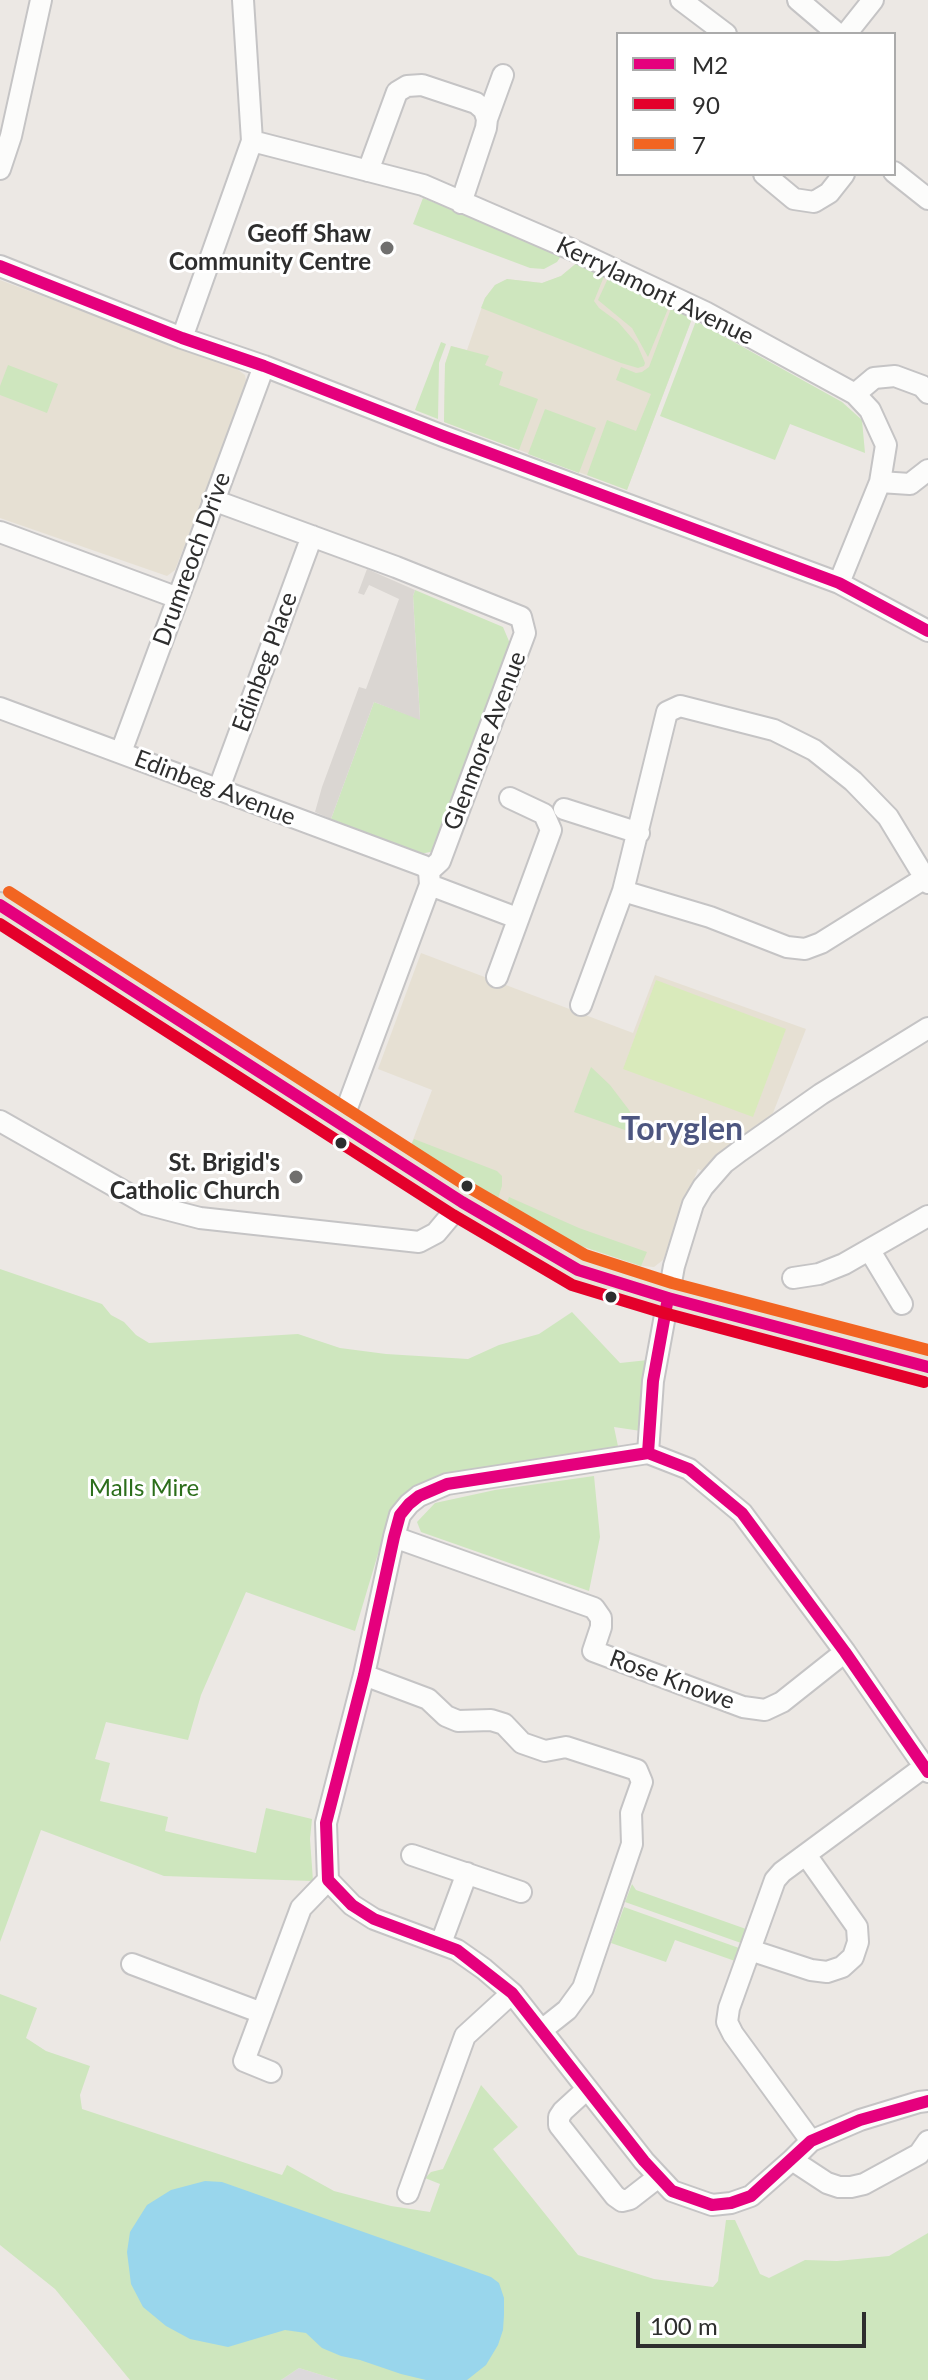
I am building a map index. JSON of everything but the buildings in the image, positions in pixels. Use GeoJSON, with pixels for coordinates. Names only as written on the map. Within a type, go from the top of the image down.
{"type":"FeatureCollection","features":[{"type":"Feature","properties":{"kind":"main road"},"geometry":{"type":"LineString","coordinates":[[0,905],[462,1202],[578,1270],[668,1298],[928,1367]]}},
{"type":"Feature","properties":{"kind":"street"},"geometry":{"type":"LineString","coordinates":[[0,169],[11,136],[41,0]]}},
{"type":"Feature","properties":{"kind":"street"},"geometry":{"type":"LineString","coordinates":[[182,338],[252,141],[243,0]]}},
{"type":"Feature","properties":{"kind":"street"},"geometry":{"type":"LineString","coordinates":[[681,0],[722,32]]}},
{"type":"Feature","properties":{"kind":"street"},"geometry":{"type":"LineString","coordinates":[[798,0],[836,32]]}},
{"type":"Feature","properties":{"kind":"street"},"geometry":{"type":"LineString","coordinates":[[848,32],[873,0]]}},
{"type":"Feature","properties":{"kind":"street"},"geometry":{"type":"LineString","coordinates":[[461,203],[503,75]]}},
{"type":"Feature","properties":{"kind":"street"},"geometry":{"type":"LineString","coordinates":[[368,171],[397,92],[407,86],[422,85],[476,103],[484,110],[487,119]]}},
{"type":"Feature","properties":{"kind":"street","name":"Kerrylamont Avenue"},"geometry":{"type":"LineString","coordinates":[[252,141],[423,185],[705,312],[855,394],[870,410],[886,445],[880,482],[839,583]]}},
{"type":"Feature","properties":{"kind":"street"},"geometry":{"type":"LineString","coordinates":[[896,174],[928,199]]}},
{"type":"Feature","properties":{"kind":"street"},"geometry":{"type":"LineString","coordinates":[[766,176],[794,199],[814,202],[829,193],[842,176]]}},
{"type":"Feature","properties":{"kind":"street"},"geometry":{"type":"LineString","coordinates":[[0,266],[182,338],[264,366],[839,583],[928,631]]}},
{"type":"Feature","properties":{"kind":"street","name":"Drumreoch Drive"},"geometry":{"type":"LineString","coordinates":[[121,752],[264,366]]}},
{"type":"Feature","properties":{"kind":"street"},"geometry":{"type":"LineString","coordinates":[[855,394],[874,378],[895,376],[922,386],[928,393]]}},
{"type":"Feature","properties":{"kind":"street"},"geometry":{"type":"LineString","coordinates":[[880,482],[910,484],[928,470]]}},
{"type":"Feature","properties":{"kind":"street","name":"Glenmore Avenue"},"geometry":{"type":"LineString","coordinates":[[213,500],[521,617],[525,633],[440,861],[429,878],[341,1124]]}},
{"type":"Feature","properties":{"kind":"street"},"geometry":{"type":"LineString","coordinates":[[0,532],[178,598]]}},
{"type":"Feature","properties":{"kind":"street","name":"Edinbeg Place"},"geometry":{"type":"LineString","coordinates":[[219,788],[312,536]]}},
{"type":"Feature","properties":{"kind":"street"},"geometry":{"type":"LineString","coordinates":[[581,1005],[623,891],[667,712],[680,706],[774,730],[814,750],[853,781],[888,817],[926,881],[821,943],[805,949],[787,947],[710,917],[623,891]]}},
{"type":"Feature","properties":{"kind":"street","name":"Edinbeg Avenue"},"geometry":{"type":"LineString","coordinates":[[0,708],[424,866],[429,878],[517,918]]}},
{"type":"Feature","properties":{"kind":"street"},"geometry":{"type":"LineString","coordinates":[[497,977],[551,830],[544,814],[510,798]]}},
{"type":"Feature","properties":{"kind":"street"},"geometry":{"type":"LineString","coordinates":[[564,809],[639,833]]}},
{"type":"Feature","properties":{"kind":"street"},"geometry":{"type":"LineString","coordinates":[[648,1453],[653,1381],[674,1266],[693,1204],[703,1187],[740,1151],[821,1094],[928,1028]]}},
{"type":"Feature","properties":{"kind":"street"},"geometry":{"type":"LineString","coordinates":[[0,1121],[146,1204],[200,1218],[419,1242],[436,1233],[462,1202]]}},
{"type":"Feature","properties":{"kind":"street"},"geometry":{"type":"LineString","coordinates":[[793,1278],[819,1274],[870,1251],[928,1216]]}},
{"type":"Feature","properties":{"kind":"street"},"geometry":{"type":"LineString","coordinates":[[870,1251],[902,1304]]}},
{"type":"Feature","properties":{"kind":"street"},"geometry":{"type":"LineString","coordinates":[[811,2141],[733,2034],[727,2022],[729,2008],[775,1880],[926,1770],[845,1652],[742,1513],[689,1469],[648,1453],[447,1484],[419,1496],[400,1515],[326,1823],[328,1880],[352,1905],[374,1919],[457,1950],[512,1993],[657,2178],[672,2191],[712,2205],[751,2196],[811,2141],[860,2120],[928,2101]]}},
{"type":"Feature","properties":{"kind":"street","name":"Rose Knowe"},"geometry":{"type":"LineString","coordinates":[[394,1537],[594,1608],[601,1618],[601,1627],[593,1651],[743,1707],[765,1710],[782,1702],[845,1652]]}},
{"type":"Feature","properties":{"kind":"street"},"geometry":{"type":"LineString","coordinates":[[364,1675],[428,1699],[446,1716],[458,1721],[491,1720],[504,1724],[522,1743],[545,1751],[566,1747],[637,1770],[642,1782],[631,1813],[632,1844],[583,1988],[567,2010],[543,2029]]}},
{"type":"Feature","properties":{"kind":"street"},"geometry":{"type":"LineString","coordinates":[[412,1855],[521,1892]]}},
{"type":"Feature","properties":{"kind":"street"},"geometry":{"type":"LineString","coordinates":[[750,1950],[811,1970],[827,1972],[842,1967],[853,1957],[858,1942],[857,1927],[806,1855]]}},
{"type":"Feature","properties":{"kind":"street"},"geometry":{"type":"LineString","coordinates":[[441,1943],[467,1873]]}},
{"type":"Feature","properties":{"kind":"street"},"geometry":{"type":"LineString","coordinates":[[271,2072],[244,2061],[301,1908],[328,1880]]}},
{"type":"Feature","properties":{"kind":"street"},"geometry":{"type":"LineString","coordinates":[[132,1964],[262,2013]]}},
{"type":"Feature","properties":{"kind":"street"},"geometry":{"type":"LineString","coordinates":[[408,2193],[465,2036],[512,1993]]}},
{"type":"Feature","properties":{"kind":"street"},"geometry":{"type":"LineString","coordinates":[[587,2089],[563,2111],[559,2125],[622,2201],[630,2199],[657,2178]]}},
{"type":"Feature","properties":{"kind":"street"},"geometry":{"type":"LineString","coordinates":[[792,2160],[827,2183],[851,2187],[864,2184],[919,2154],[928,2141]]}},
{"type":"Feature","properties":{"kind":"shaded area"},"geometry":{"type":"Polygon","coordinates":[[[579,261],[693,316],[627,490],[444,422],[445,364],[451,346],[467,350],[485,298],[495,285],[507,279],[542,283],[561,276],[579,261]]]}},
{"type":"Feature","properties":{"kind":"shaded area"},"geometry":{"type":"Polygon","coordinates":[[[0,280],[237,369],[245,375],[247,386],[175,570],[167,576],[0,518],[0,280]]]}},
{"type":"Feature","properties":{"kind":"shaded area"},"geometry":{"type":"Polygon","coordinates":[[[367,569],[415,590],[420,720],[374,702],[331,819],[315,812],[322,787],[359,687],[366,689],[399,599],[369,585],[364,595],[358,593],[367,569]]]}},
{"type":"Feature","properties":{"kind":"shaded area"},"geometry":{"type":"Polygon","coordinates":[[[421,953],[633,1033],[655,975],[806,1029],[773,1113],[703,1171],[698,1169],[663,1260],[654,1267],[641,1266],[572,1243],[411,1145],[432,1090],[378,1069],[421,953]]]}},
{"type":"Feature","properties":{"kind":"shaded area"},"geometry":{"type":"Polygon","coordinates":[[[299,2368],[338,2380],[281,2380],[299,2368]]]}},
{"type":"Feature","properties":{"kind":"green space"},"geometry":{"type":"Polygon","coordinates":[[[423,198],[563,253],[557,262],[544,269],[530,268],[413,224],[423,198]]]}},
{"type":"Feature","properties":{"kind":"green space"},"geometry":{"type":"Polygon","coordinates":[[[579,261],[605,274],[594,301],[637,344],[644,366],[638,368],[621,363],[481,308],[495,285],[507,279],[542,283],[561,276],[579,261]]]}},
{"type":"Feature","properties":{"kind":"green space"},"geometry":{"type":"Polygon","coordinates":[[[610,274],[670,304],[648,357],[632,328],[598,300],[610,274]]]}},
{"type":"Feature","properties":{"kind":"green space"},"geometry":{"type":"Polygon","coordinates":[[[672,306],[693,316],[627,490],[587,475],[607,420],[636,431],[651,394],[616,380],[621,367],[636,373],[649,367],[672,306]]]}},
{"type":"Feature","properties":{"kind":"green space"},"geometry":{"type":"Polygon","coordinates":[[[696,321],[842,402],[862,420],[865,453],[790,424],[775,460],[660,416],[696,321]]]}},
{"type":"Feature","properties":{"kind":"green space"},"geometry":{"type":"Polygon","coordinates":[[[441,342],[446,344],[439,363],[438,419],[415,410],[441,342]]]}},
{"type":"Feature","properties":{"kind":"green space"},"geometry":{"type":"Polygon","coordinates":[[[451,346],[489,356],[485,365],[503,372],[499,385],[538,399],[519,450],[444,422],[445,364],[451,346]]]}},
{"type":"Feature","properties":{"kind":"green space"},"geometry":{"type":"Polygon","coordinates":[[[8,365],[58,384],[47,413],[0,395],[8,365]]]}},
{"type":"Feature","properties":{"kind":"green space"},"geometry":{"type":"Polygon","coordinates":[[[545,409],[596,428],[579,473],[528,454],[545,409]]]}},
{"type":"Feature","properties":{"kind":"green space"},"geometry":{"type":"Polygon","coordinates":[[[415,590],[503,627],[511,646],[435,851],[420,854],[331,819],[374,702],[420,719],[415,590]]]}},
{"type":"Feature","properties":{"kind":"green space"},"geometry":{"type":"Polygon","coordinates":[[[656,980],[786,1029],[753,1117],[623,1069],[656,980]]]}},
{"type":"Feature","properties":{"kind":"green space"},"geometry":{"type":"Polygon","coordinates":[[[591,1067],[629,1110],[639,1135],[574,1112],[591,1067]]]}},
{"type":"Feature","properties":{"kind":"green space"},"geometry":{"type":"Polygon","coordinates":[[[414,1139],[497,1171],[502,1176],[498,1198],[411,1145],[414,1139]]]}},
{"type":"Feature","properties":{"kind":"green space"},"geometry":{"type":"Polygon","coordinates":[[[509,1197],[579,1228],[647,1252],[641,1266],[572,1243],[507,1203],[509,1197]]]}},
{"type":"Feature","properties":{"kind":"green space","name":"Malls Mire"},"geometry":{"type":"Polygon","coordinates":[[[0,1269],[102,1304],[111,1315],[149,1343],[298,1334],[340,1348],[468,1359],[499,1345],[539,1334],[572,1312],[620,1363],[648,1360],[641,1431],[614,1427],[619,1451],[437,1477],[412,1488],[396,1507],[383,1537],[355,1631],[246,1592],[201,1695],[188,1740],[106,1722],[95,1759],[110,1763],[100,1801],[168,1817],[165,1831],[256,1853],[266,1808],[312,1819],[313,1881],[164,1876],[41,1830],[0,1942],[0,1269]]]}},
{"type":"Feature","properties":{"kind":"green space"},"geometry":{"type":"Polygon","coordinates":[[[594,1476],[600,1537],[589,1591],[421,1532],[417,1522],[435,1503],[495,1490],[594,1476]]]}},
{"type":"Feature","properties":{"kind":"green space"},"geometry":{"type":"Polygon","coordinates":[[[632,1884],[636,1890],[746,1929],[741,1943],[625,1902],[632,1884]]]}},
{"type":"Feature","properties":{"kind":"green space"},"geometry":{"type":"Polygon","coordinates":[[[624,1907],[739,1948],[735,1961],[675,1940],[666,1962],[611,1943],[624,1907]]]}},
{"type":"Feature","properties":{"kind":"green space"},"geometry":{"type":"Polygon","coordinates":[[[0,1994],[37,2008],[26,2038],[46,2051],[90,2066],[80,2095],[82,2109],[282,2175],[287,2165],[334,2191],[391,2206],[430,2212],[440,2184],[425,2178],[431,2172],[443,2169],[481,2085],[518,2127],[493,2149],[578,2255],[654,2279],[713,2287],[718,2281],[726,2220],[735,2220],[760,2274],[769,2278],[805,2260],[837,2261],[889,2256],[928,2233],[928,2380],[338,2380],[299,2368],[281,2380],[130,2380],[55,2289],[0,2245],[0,1994]]]}},
{"type":"Feature","properties":{"kind":"water"},"geometry":{"type":"Polygon","coordinates":[[[205,2181],[222,2182],[491,2277],[499,2283],[504,2298],[504,2315],[498,2345],[486,2365],[467,2380],[426,2380],[341,2356],[322,2348],[306,2333],[285,2330],[228,2347],[190,2339],[166,2326],[143,2307],[131,2284],[127,2252],[130,2232],[147,2205],[171,2190],[205,2181]]]}},
{"type":"Feature","properties":{"kind":"transit line","name":"M2"},"geometry":{"type":"LineString","coordinates":[[0,266],[182,338],[264,366],[839,583],[928,631]]}},
{"type":"Feature","properties":{"kind":"transit line","name":"7"},"geometry":{"type":"LineString","coordinates":[[9,892],[470,1188],[585,1255],[672,1283],[928,1350]]}},
{"type":"Feature","properties":{"kind":"transit line","name":"M2"},"geometry":{"type":"LineString","coordinates":[[0,905],[462,1202],[578,1270],[668,1298],[928,1367]]}},
{"type":"Feature","properties":{"kind":"transit line","name":"90"},"geometry":{"type":"LineString","coordinates":[[0,924],[453,1215],[572,1285],[664,1313],[924,1382]]}},
{"type":"Feature","properties":{"kind":"transit line","name":"M2"},"geometry":{"type":"LineString","coordinates":[[648,1453],[653,1381],[668,1298]]}},
{"type":"Feature","properties":{"kind":"transit line","name":"M2"},"geometry":{"type":"LineString","coordinates":[[928,1772],[845,1652],[742,1513],[689,1469],[648,1453],[447,1484],[419,1496],[409,1504],[400,1515],[394,1537],[364,1675],[326,1823],[328,1880],[352,1905],[374,1919],[457,1950],[512,1993],[644,2161],[672,2191],[712,2205],[751,2196],[811,2141],[860,2120],[928,2101]]}},
{"type":"Feature","properties":{"kind":"place","name":"Geoff Shaw Community Centre"},"geometry":{"type":"Point","coordinates":[387,248]}},
{"type":"Feature","properties":{"kind":"place","name":"St. Brigid's Catholic Church"},"geometry":{"type":"Point","coordinates":[296,1177]}},
{"type":"Feature","properties":{"kind":"district","name":"Toryglen"},"geometry":{"type":"Point","coordinates":[682,1130]}}]}
